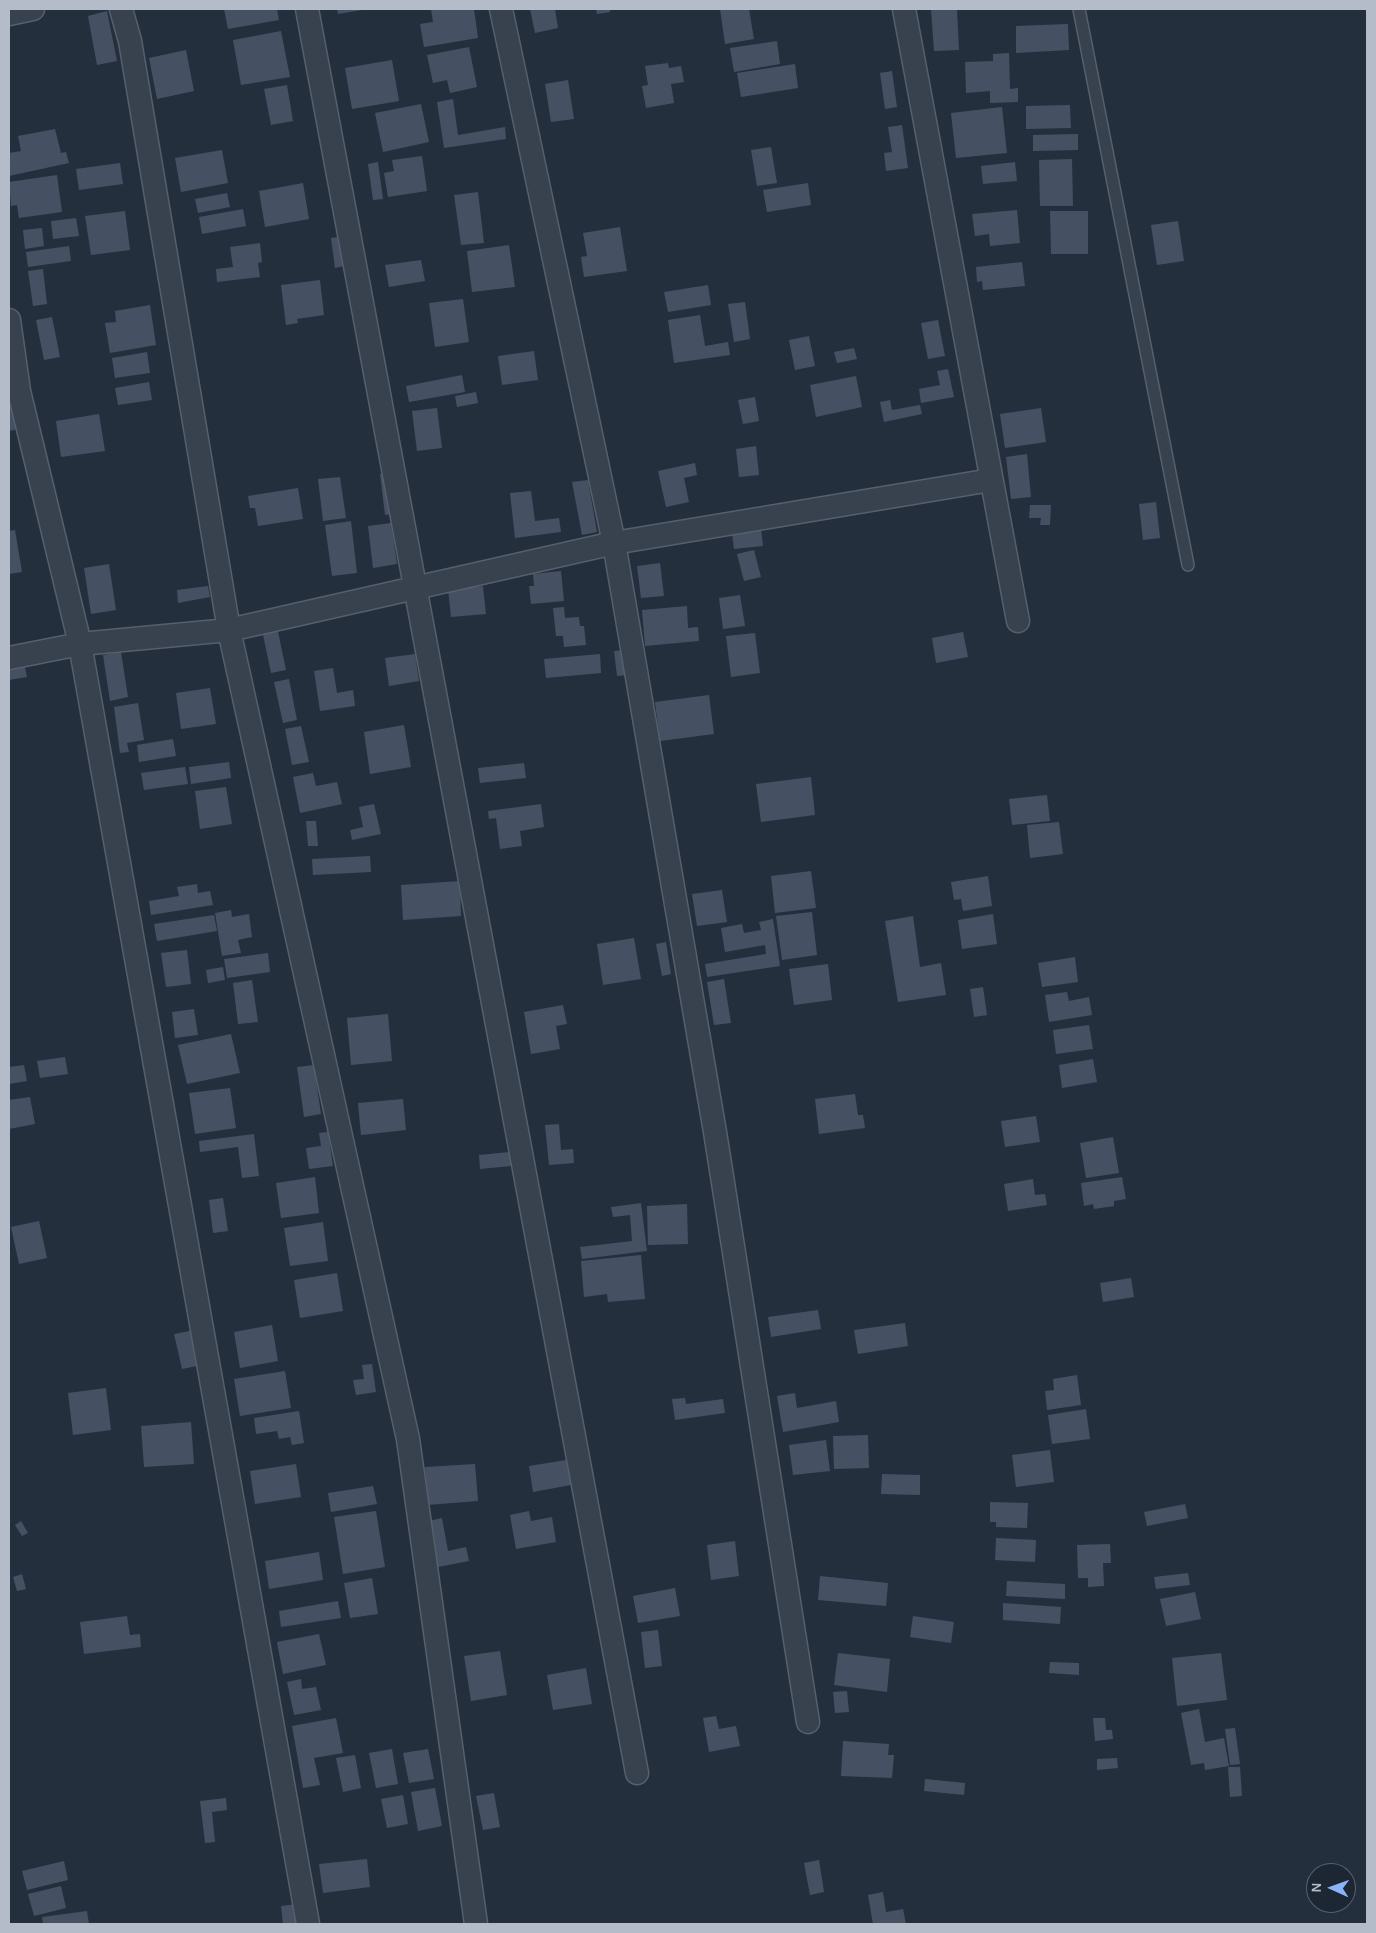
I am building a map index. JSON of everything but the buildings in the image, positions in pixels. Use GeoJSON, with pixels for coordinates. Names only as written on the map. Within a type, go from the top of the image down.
{"type":"FeatureCollection","features":[{"type":"Feature","properties":{"kind":"street"},"geometry":{"type":"LineString","coordinates":[[9,14],[33,9]]}},
{"type":"Feature","properties":{"kind":"street"},"geometry":{"type":"LineString","coordinates":[[122,9],[130,41],[229,630],[408,1439],[476,1924]]}},
{"type":"Feature","properties":{"kind":"street"},"geometry":{"type":"LineString","coordinates":[[308,9],[637,1773]]}},
{"type":"Feature","properties":{"kind":"street"},"geometry":{"type":"LineString","coordinates":[[501,9],[614,544],[715,1132],[808,1722]]}},
{"type":"Feature","properties":{"kind":"street"},"geometry":{"type":"LineString","coordinates":[[904,9],[1018,621]]}},
{"type":"Feature","properties":{"kind":"street"},"geometry":{"type":"LineString","coordinates":[[9,320],[19,391],[80,644],[308,1924]]}},
{"type":"Feature","properties":{"kind":"street"},"geometry":{"type":"LineString","coordinates":[[9,658],[80,644],[229,630],[614,544],[992,480]]}},
{"type":"Feature","properties":{"kind":"lane"},"geometry":{"type":"LineString","coordinates":[[1079,9],[1188,565]]}}]}
